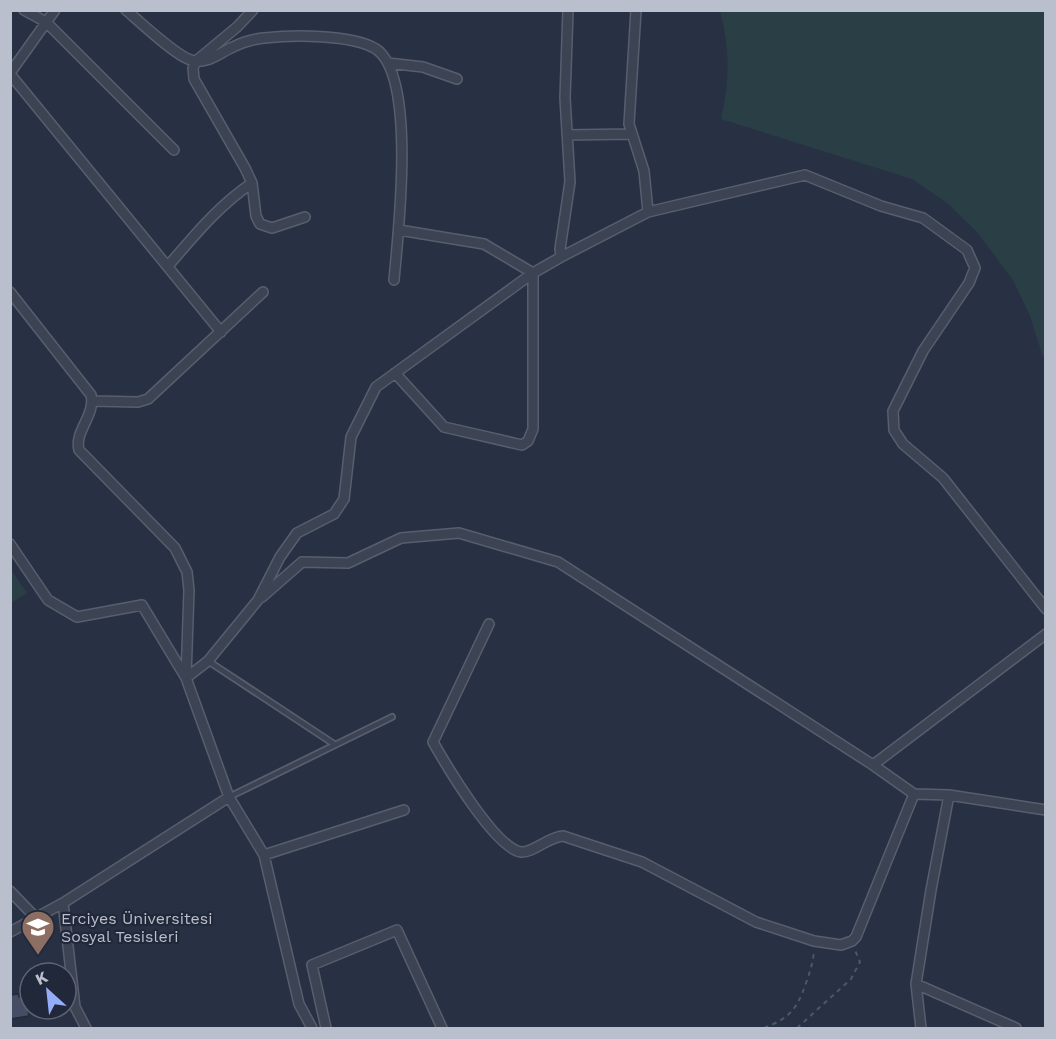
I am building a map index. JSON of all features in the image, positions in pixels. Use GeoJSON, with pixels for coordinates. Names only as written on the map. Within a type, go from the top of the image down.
{"type":"FeatureCollection","features":[{"type":"Feature","properties":{"kind":"street"},"geometry":{"type":"LineString","coordinates":[[24,10],[46,22],[174,150]]}},
{"type":"Feature","properties":{"kind":"street"},"geometry":{"type":"LineString","coordinates":[[55,10],[10,73],[221,332]]}},
{"type":"Feature","properties":{"kind":"street"},"geometry":{"type":"LineString","coordinates":[[126,10],[181,55],[196,61],[208,60],[230,48],[254,40],[307,37],[342,39],[361,42],[377,50],[388,63],[394,82],[401,128],[403,175],[394,280]]}},
{"type":"Feature","properties":{"kind":"street"},"geometry":{"type":"LineString","coordinates":[[253,10],[237,27],[196,61],[193,68],[194,79],[245,168],[252,183],[256,216],[263,226],[272,228],[305,217]]}},
{"type":"Feature","properties":{"kind":"street"},"geometry":{"type":"LineString","coordinates":[[561,257],[560,249],[570,182],[565,98],[568,10]]}},
{"type":"Feature","properties":{"kind":"street"},"geometry":{"type":"LineString","coordinates":[[636,10],[628,113],[631,134],[644,171],[648,212]]}},
{"type":"Feature","properties":{"kind":"street"},"geometry":{"type":"LineString","coordinates":[[388,63],[423,67],[457,79]]}},
{"type":"Feature","properties":{"kind":"street"},"geometry":{"type":"LineString","coordinates":[[567,135],[631,134]]}},
{"type":"Feature","properties":{"kind":"street"},"geometry":{"type":"LineString","coordinates":[[258,600],[280,557],[297,533],[334,514],[344,499],[351,437],[376,387],[533,273],[648,212],[805,175],[881,206],[923,218],[967,250],[975,268],[969,283],[922,351],[893,411],[894,430],[903,444],[944,478],[1046,609]]}},
{"type":"Feature","properties":{"kind":"street"},"geometry":{"type":"LineString","coordinates":[[168,266],[209,218],[252,183]]}},
{"type":"Feature","properties":{"kind":"street"},"geometry":{"type":"LineString","coordinates":[[399,230],[484,244],[533,273]]}},
{"type":"Feature","properties":{"kind":"street"},"geometry":{"type":"LineString","coordinates":[[396,373],[444,427],[522,445],[528,441],[533,429],[533,273]]}},
{"type":"Feature","properties":{"kind":"street"},"geometry":{"type":"LineString","coordinates":[[10,292],[88,389],[93,401],[91,413],[78,441],[80,450],[175,548],[187,572],[189,590],[186,678]]}},
{"type":"Feature","properties":{"kind":"street"},"geometry":{"type":"LineString","coordinates":[[93,401],[138,402],[148,399],[263,292]]}},
{"type":"Feature","properties":{"kind":"street"},"geometry":{"type":"LineString","coordinates":[[186,678],[208,661],[258,600],[303,562],[348,562],[401,538],[459,533],[558,562],[873,765],[914,794],[949,795],[1046,810]]}},
{"type":"Feature","properties":{"kind":"street"},"geometry":{"type":"LineString","coordinates":[[10,544],[48,600],[77,617],[142,605],[186,678],[229,797],[264,855],[299,1004],[312,1029]]}},
{"type":"Feature","properties":{"kind":"street"},"geometry":{"type":"LineString","coordinates":[[489,624],[433,742],[469,799],[504,844],[518,851],[526,852],[551,838],[563,836],[642,862],[756,922],[814,941],[840,945],[856,937],[914,794]]}},
{"type":"Feature","properties":{"kind":"street"},"geometry":{"type":"LineString","coordinates":[[873,765],[1046,634]]}},
{"type":"Feature","properties":{"kind":"street"},"geometry":{"type":"LineString","coordinates":[[921,1029],[916,984],[949,795]]}},
{"type":"Feature","properties":{"kind":"street"},"geometry":{"type":"LineString","coordinates":[[10,932],[63,903],[229,797]]}},
{"type":"Feature","properties":{"kind":"street"},"geometry":{"type":"LineString","coordinates":[[264,855],[404,810]]}},
{"type":"Feature","properties":{"kind":"street"},"geometry":{"type":"LineString","coordinates":[[10,891],[36,918]]}},
{"type":"Feature","properties":{"kind":"street"},"geometry":{"type":"LineString","coordinates":[[63,903],[75,1007],[86,1029]]}},
{"type":"Feature","properties":{"kind":"street"},"geometry":{"type":"LineString","coordinates":[[326,1029],[312,965],[397,930],[442,1029]]}},
{"type":"Feature","properties":{"kind":"street"},"geometry":{"type":"LineString","coordinates":[[916,984],[1016,1029]]}},
{"type":"Feature","properties":{"kind":"lane"},"geometry":{"type":"LineString","coordinates":[[208,661],[334,744]]}},
{"type":"Feature","properties":{"kind":"lane"},"geometry":{"type":"LineString","coordinates":[[229,797],[392,717]]}},
{"type":"Feature","properties":{"kind":"path"},"geometry":{"type":"LineString","coordinates":[[764,1029],[783,1020],[800,1001],[812,965],[814,941]]}},
{"type":"Feature","properties":{"kind":"path"},"geometry":{"type":"LineString","coordinates":[[797,1029],[855,973],[860,962],[852,941]]}},
{"type":"Feature","properties":{"kind":"shaded area"},"geometry":{"type":"Polygon","coordinates":[[[720,11],[1045,11],[1045,360],[1030,316],[1013,280],[977,232],[947,203],[912,179],[721,119],[728,65],[726,38],[720,11]]]}},
{"type":"Feature","properties":{"kind":"shaded area"},"geometry":{"type":"Polygon","coordinates":[[[10,568],[27,593],[11,603],[10,603],[10,568]]]}},
{"type":"Feature","properties":{"kind":"building"},"geometry":{"type":"Polygon","coordinates":[[[18,994],[18,1018],[10,1019],[11,995],[18,994]]]}},
{"type":"Feature","properties":{"kind":"place","name":"Erciyes Üniversitesi Sosyal Tesisleri"},"geometry":{"type":"Point","coordinates":[38,956]}}]}
